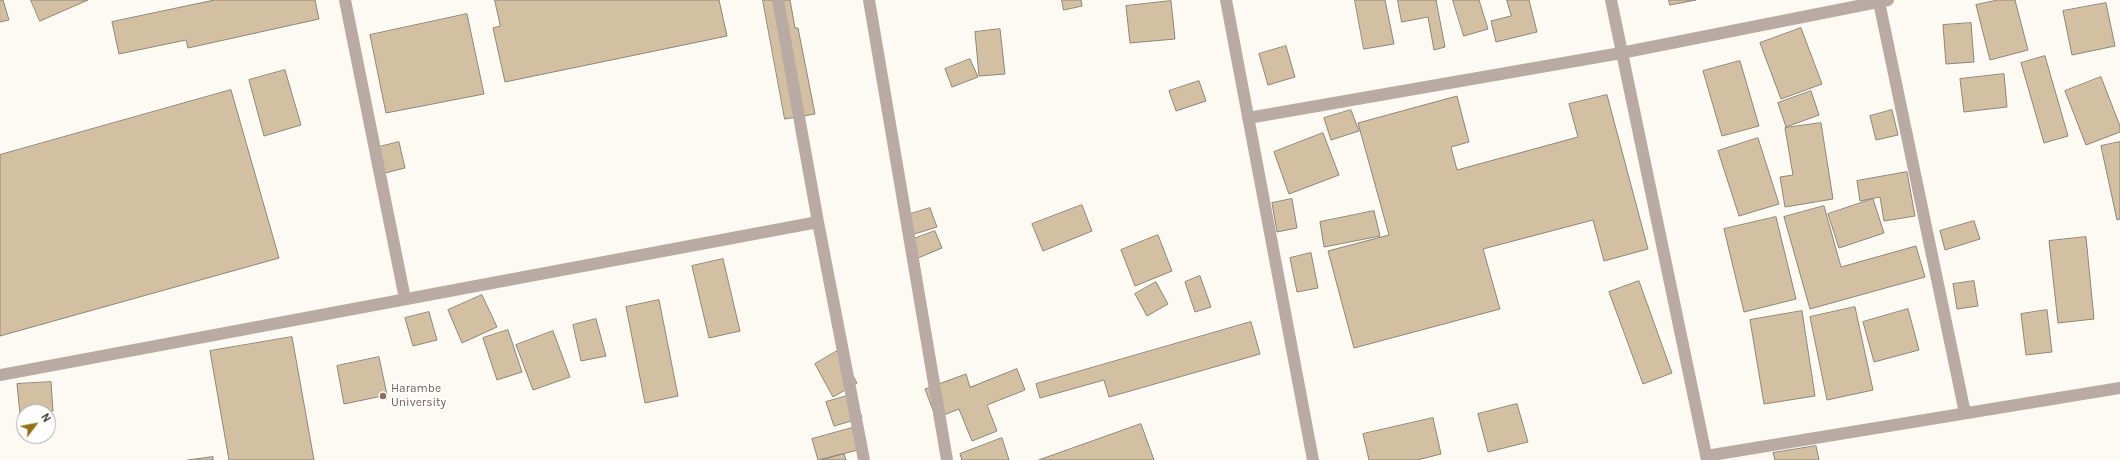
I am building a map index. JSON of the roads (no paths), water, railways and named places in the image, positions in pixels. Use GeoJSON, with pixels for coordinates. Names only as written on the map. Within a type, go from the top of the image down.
{"type":"FeatureCollection","features":[{"type":"Feature","properties":{"kind":"street"},"geometry":{"type":"LineString","coordinates":[[345,0],[405,299]]}},
{"type":"Feature","properties":{"kind":"street"},"geometry":{"type":"LineString","coordinates":[[778,0],[818,222],[864,460]]}},
{"type":"Feature","properties":{"kind":"street"},"geometry":{"type":"LineString","coordinates":[[869,0],[947,460]]}},
{"type":"Feature","properties":{"kind":"street"},"geometry":{"type":"LineString","coordinates":[[1226,0],[1313,460]]}},
{"type":"Feature","properties":{"kind":"street"},"geometry":{"type":"LineString","coordinates":[[1611,0],[1706,458],[2120,388]]}},
{"type":"Feature","properties":{"kind":"street"},"geometry":{"type":"LineString","coordinates":[[1248,118],[1621,52],[1883,1],[1966,413]]}},
{"type":"Feature","properties":{"kind":"street"},"geometry":{"type":"LineString","coordinates":[[0,375],[818,222]]}},
{"type":"Feature","properties":{"kind":"place","name":"Harambe University"},"geometry":{"type":"Point","coordinates":[383,396]}}]}
